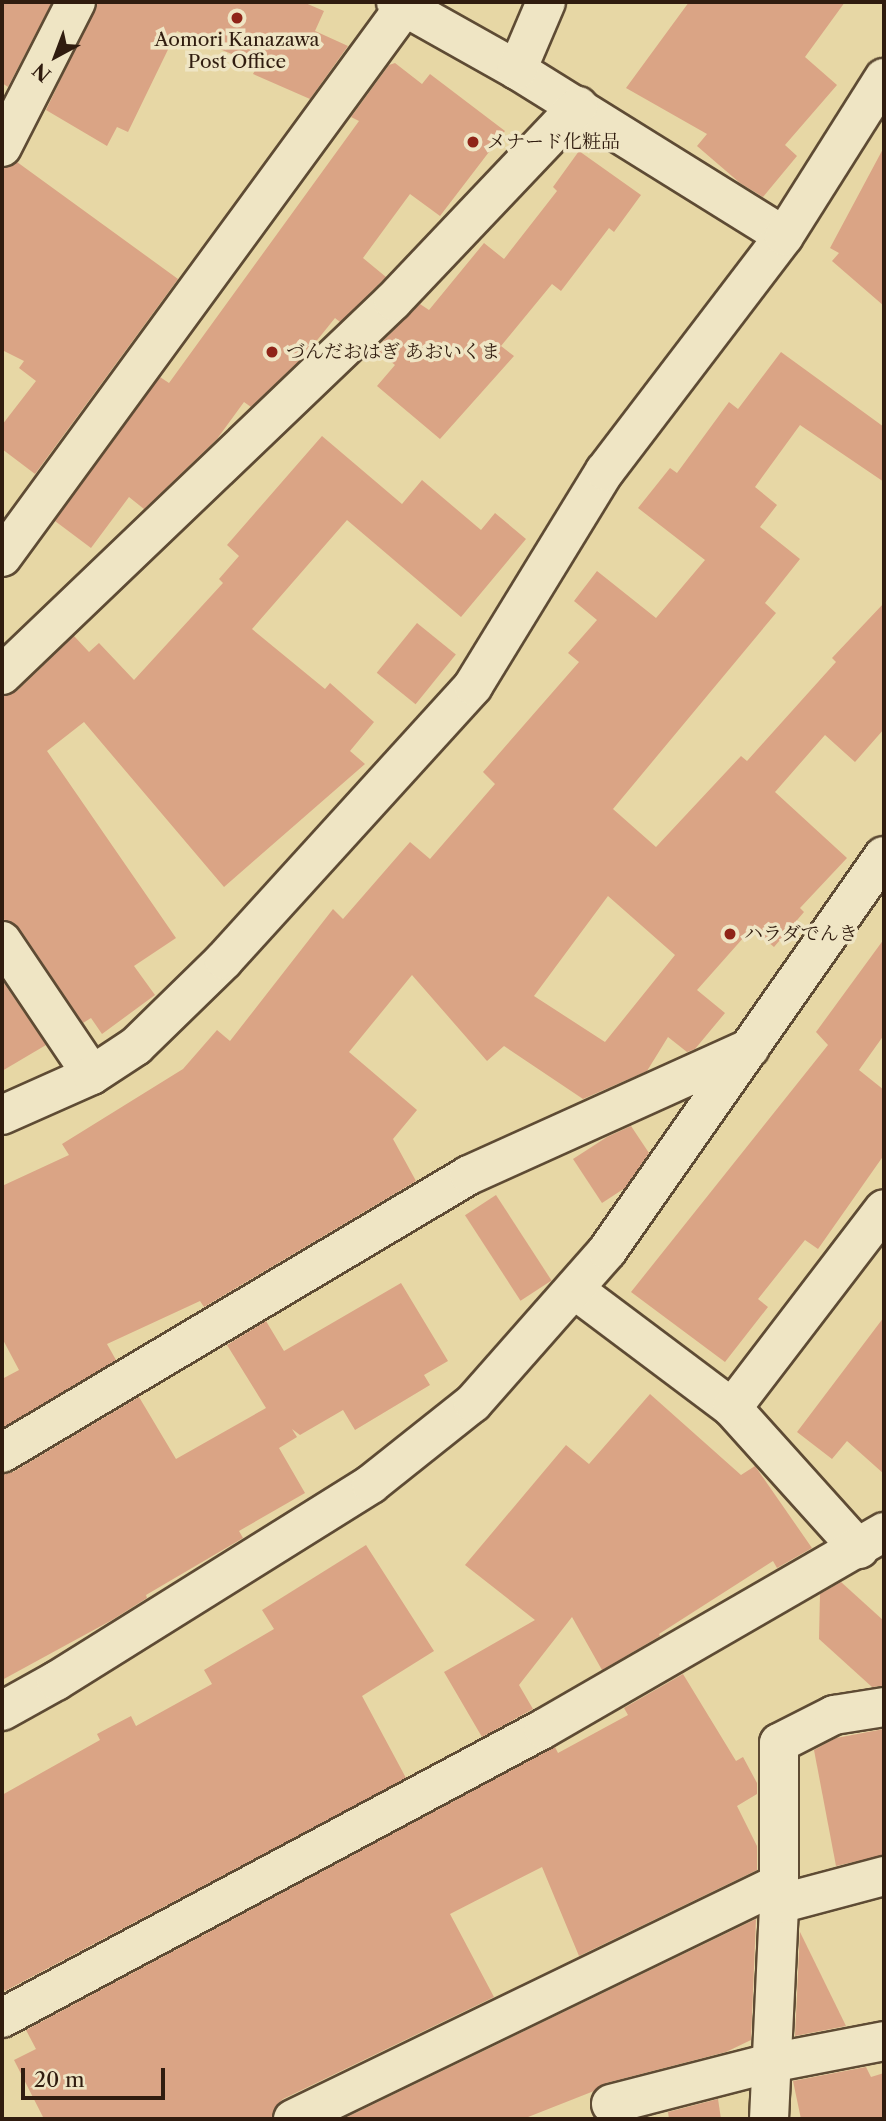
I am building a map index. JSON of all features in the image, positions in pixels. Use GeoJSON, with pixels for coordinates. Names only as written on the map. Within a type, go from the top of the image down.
{"type":"FeatureCollection","features":[{"type":"Feature","properties":{"kind":"street"},"geometry":{"type":"LineString","coordinates":[[2,147],[76,2]]}},
{"type":"Feature","properties":{"kind":"street"},"geometry":{"type":"LineString","coordinates":[[517,70],[546,2]]}},
{"type":"Feature","properties":{"kind":"street"},"geometry":{"type":"LineString","coordinates":[[2,557],[400,4],[578,106],[785,236]]}},
{"type":"Feature","properties":{"kind":"street"},"geometry":{"type":"LineString","coordinates":[[2,1115],[92,1075],[136,1046],[224,960],[473,686],[606,471],[785,236],[884,78]]}},
{"type":"Feature","properties":{"kind":"street"},"geometry":{"type":"LineString","coordinates":[[2,675],[393,301],[578,106]]}},
{"type":"Feature","properties":{"kind":"street"},"geometry":{"type":"LineString","coordinates":[[2,1711],[56,1681],[371,1484],[473,1403],[607,1251],[884,856]]}},
{"type":"Feature","properties":{"kind":"street"},"geometry":{"type":"LineString","coordinates":[[2,941],[92,1075]]}},
{"type":"Feature","properties":{"kind":"street"},"geometry":{"type":"LineString","coordinates":[[2,1453],[469,1175],[750,1048]]}},
{"type":"Feature","properties":{"kind":"street"},"geometry":{"type":"LineString","coordinates":[[732,1408],[884,1209]]}},
{"type":"Feature","properties":{"kind":"street"},"geometry":{"type":"LineString","coordinates":[[2,2018],[543,1729],[872,1541],[732,1408],[575,1290]]}},
{"type":"Feature","properties":{"kind":"street"},"geometry":{"type":"LineString","coordinates":[[769,2119],[778,1894],[779,1743],[834,1715],[884,1707]]}},
{"type":"Feature","properties":{"kind":"street"},"geometry":{"type":"LineString","coordinates":[[293,2119],[778,1894],[884,1876]]}},
{"type":"Feature","properties":{"kind":"street"},"geometry":{"type":"LineString","coordinates":[[611,2104],[771,2063],[884,2041]]}},
{"type":"Feature","properties":{"kind":"building"},"geometry":{"type":"Polygon","coordinates":[[[2,2],[52,2],[8,87],[2,83],[2,2]]]}},
{"type":"Feature","properties":{"kind":"building"},"geometry":{"type":"Polygon","coordinates":[[[98,2],[303,2],[324,11],[315,31],[348,46],[310,99],[253,74],[258,65],[177,31],[128,132],[117,127],[107,146],[46,110],[98,2]]]}},
{"type":"Feature","properties":{"kind":"building"},"geometry":{"type":"Polygon","coordinates":[[[689,2],[845,2],[805,57],[837,85],[785,145],[797,156],[763,197],[740,183],[697,146],[707,134],[626,88],[689,2]]]}},
{"type":"Feature","properties":{"kind":"building"},"geometry":{"type":"Polygon","coordinates":[[[395,63],[422,84],[430,74],[505,131],[440,216],[410,194],[363,258],[386,277],[340,322],[335,318],[306,354],[251,407],[244,402],[217,439],[144,509],[129,497],[91,548],[55,521],[160,377],[169,383],[359,121],[351,117],[389,65],[395,63]]]}},
{"type":"Feature","properties":{"kind":"building"},"geometry":{"type":"Polygon","coordinates":[[[884,147],[884,306],[832,261],[839,253],[830,248],[884,147]]]}},
{"type":"Feature","properties":{"kind":"building"},"geometry":{"type":"Polygon","coordinates":[[[579,151],[641,195],[614,232],[609,228],[561,291],[552,284],[501,346],[514,356],[440,439],[377,386],[395,365],[375,349],[420,304],[429,310],[484,243],[504,259],[557,191],[553,187],[579,151]]]}},
{"type":"Feature","properties":{"kind":"building"},"geometry":{"type":"Polygon","coordinates":[[[17,162],[178,279],[35,474],[2,449],[2,425],[36,381],[19,368],[24,361],[2,350],[2,169],[17,162]]]}},
{"type":"Feature","properties":{"kind":"building"},"geometry":{"type":"Polygon","coordinates":[[[781,352],[884,427],[884,482],[800,425],[755,487],[777,505],[760,527],[800,559],[765,603],[776,613],[613,809],[656,847],[741,756],[747,761],[836,662],[832,658],[884,603],[884,729],[855,762],[825,735],[775,792],[847,858],[800,908],[804,912],[774,947],[752,928],[697,990],[725,1013],[695,1049],[687,1052],[668,1037],[647,1071],[583,1099],[504,1046],[487,1061],[412,975],[349,1052],[417,1110],[393,1139],[416,1181],[204,1307],[200,1301],[107,1344],[116,1360],[2,1428],[2,1379],[19,1370],[2,1338],[2,1186],[69,1155],[62,1144],[183,1069],[217,1030],[230,1041],[333,909],[343,919],[410,842],[430,859],[495,784],[483,772],[579,662],[568,653],[597,620],[574,601],[597,571],[656,618],[705,560],[638,508],[670,468],[677,473],[729,402],[738,409],[781,352]],[[608,896],[534,996],[605,1042],[675,955],[608,896]]]}},
{"type":"Feature","properties":{"kind":"building"},"geometry":{"type":"Polygon","coordinates":[[[322,436],[402,504],[422,480],[481,530],[495,513],[526,539],[461,617],[347,520],[252,629],[325,689],[330,683],[374,722],[350,751],[365,764],[224,887],[84,722],[47,751],[176,938],[134,966],[155,995],[102,1034],[91,1018],[83,1023],[20,929],[12,922],[2,919],[2,696],[17,691],[74,636],[89,652],[99,643],[134,680],[223,583],[219,579],[239,556],[227,545],[322,436]]]}},
{"type":"Feature","properties":{"kind":"building"},"geometry":{"type":"Polygon","coordinates":[[[417,623],[456,654],[416,704],[377,673],[417,623]]]}},
{"type":"Feature","properties":{"kind":"building"},"geometry":{"type":"Polygon","coordinates":[[[884,939],[884,1035],[859,1070],[884,1090],[884,1155],[818,1249],[805,1240],[758,1299],[768,1307],[725,1362],[631,1292],[828,1045],[816,1032],[884,939]]]}},
{"type":"Feature","properties":{"kind":"building"},"geometry":{"type":"Polygon","coordinates":[[[2,980],[46,1045],[2,1071],[2,980]]]}},
{"type":"Feature","properties":{"kind":"building"},"geometry":{"type":"Polygon","coordinates":[[[631,1126],[649,1153],[625,1188],[602,1203],[573,1159],[607,1137],[631,1126]]]}},
{"type":"Feature","properties":{"kind":"building"},"geometry":{"type":"Polygon","coordinates":[[[496,1195],[552,1281],[521,1301],[465,1215],[496,1195]]]}},
{"type":"Feature","properties":{"kind":"building"},"geometry":{"type":"Polygon","coordinates":[[[401,1283],[448,1361],[424,1375],[430,1385],[355,1430],[343,1410],[300,1435],[292,1429],[297,1437],[279,1448],[305,1493],[239,1531],[243,1538],[146,1595],[147,1598],[112,1620],[2,1680],[2,1475],[13,1472],[139,1397],[176,1459],[266,1408],[227,1345],[266,1321],[284,1351],[401,1283]]]}},
{"type":"Feature","properties":{"kind":"building"},"geometry":{"type":"Polygon","coordinates":[[[884,1317],[884,1474],[847,1441],[832,1459],[797,1432],[884,1317]]]}},
{"type":"Feature","properties":{"kind":"building"},"geometry":{"type":"Polygon","coordinates":[[[650,1394],[741,1475],[755,1466],[812,1548],[777,1568],[773,1561],[659,1634],[660,1636],[602,1670],[572,1617],[519,1685],[533,1709],[482,1737],[444,1672],[535,1620],[465,1565],[566,1445],[589,1464],[650,1394]]]}},
{"type":"Feature","properties":{"kind":"building"},"geometry":{"type":"Polygon","coordinates":[[[366,1545],[434,1651],[362,1696],[406,1778],[5,1991],[2,1985],[2,1795],[100,1740],[97,1734],[131,1716],[136,1726],[212,1684],[204,1670],[274,1629],[262,1610],[366,1545]]]}},
{"type":"Feature","properties":{"kind":"building"},"geometry":{"type":"Polygon","coordinates":[[[841,1582],[884,1621],[884,1686],[872,1687],[819,1639],[820,1594],[841,1582]]]}},
{"type":"Feature","properties":{"kind":"building"},"geometry":{"type":"Polygon","coordinates":[[[683,1674],[736,1761],[743,1757],[757,1783],[757,1794],[737,1806],[757,1846],[757,1870],[579,1956],[542,1867],[450,1914],[494,1997],[283,2099],[275,2107],[271,2119],[44,2119],[14,2060],[36,2049],[26,2030],[555,1747],[558,1753],[628,1715],[624,1708],[683,1674]]]}},
{"type":"Feature","properties":{"kind":"building"},"geometry":{"type":"Polygon","coordinates":[[[884,1729],[884,1855],[836,1866],[814,1750],[836,1738],[884,1729]]]}},
{"type":"Feature","properties":{"kind":"building"},"geometry":{"type":"Polygon","coordinates":[[[756,1919],[751,2040],[726,2052],[606,2083],[594,2091],[523,2119],[343,2119],[756,1919]]]}},
{"type":"Feature","properties":{"kind":"building"},"geometry":{"type":"Polygon","coordinates":[[[800,1932],[846,2026],[795,2036],[800,1932]]]}},
{"type":"Feature","properties":{"kind":"building"},"geometry":{"type":"Polygon","coordinates":[[[866,2067],[871,2077],[884,2073],[884,2119],[801,2119],[793,2081],[866,2067]]]}},
{"type":"Feature","properties":{"kind":"building"},"geometry":{"type":"Polygon","coordinates":[[[718,2099],[721,2119],[669,2119],[668,2112],[718,2099]]]}},
{"type":"Feature","properties":{"kind":"place","name":"Aomori Kanazawa Post Office"},"geometry":{"type":"Point","coordinates":[237,18]}},
{"type":"Feature","properties":{"kind":"place","name":"メナード化粧品"},"geometry":{"type":"Point","coordinates":[473,142]}},
{"type":"Feature","properties":{"kind":"place","name":"づんだおはぎ あおいくま"},"geometry":{"type":"Point","coordinates":[272,352]}},
{"type":"Feature","properties":{"kind":"place","name":"ハラダでんき"},"geometry":{"type":"Point","coordinates":[730,934]}}]}
